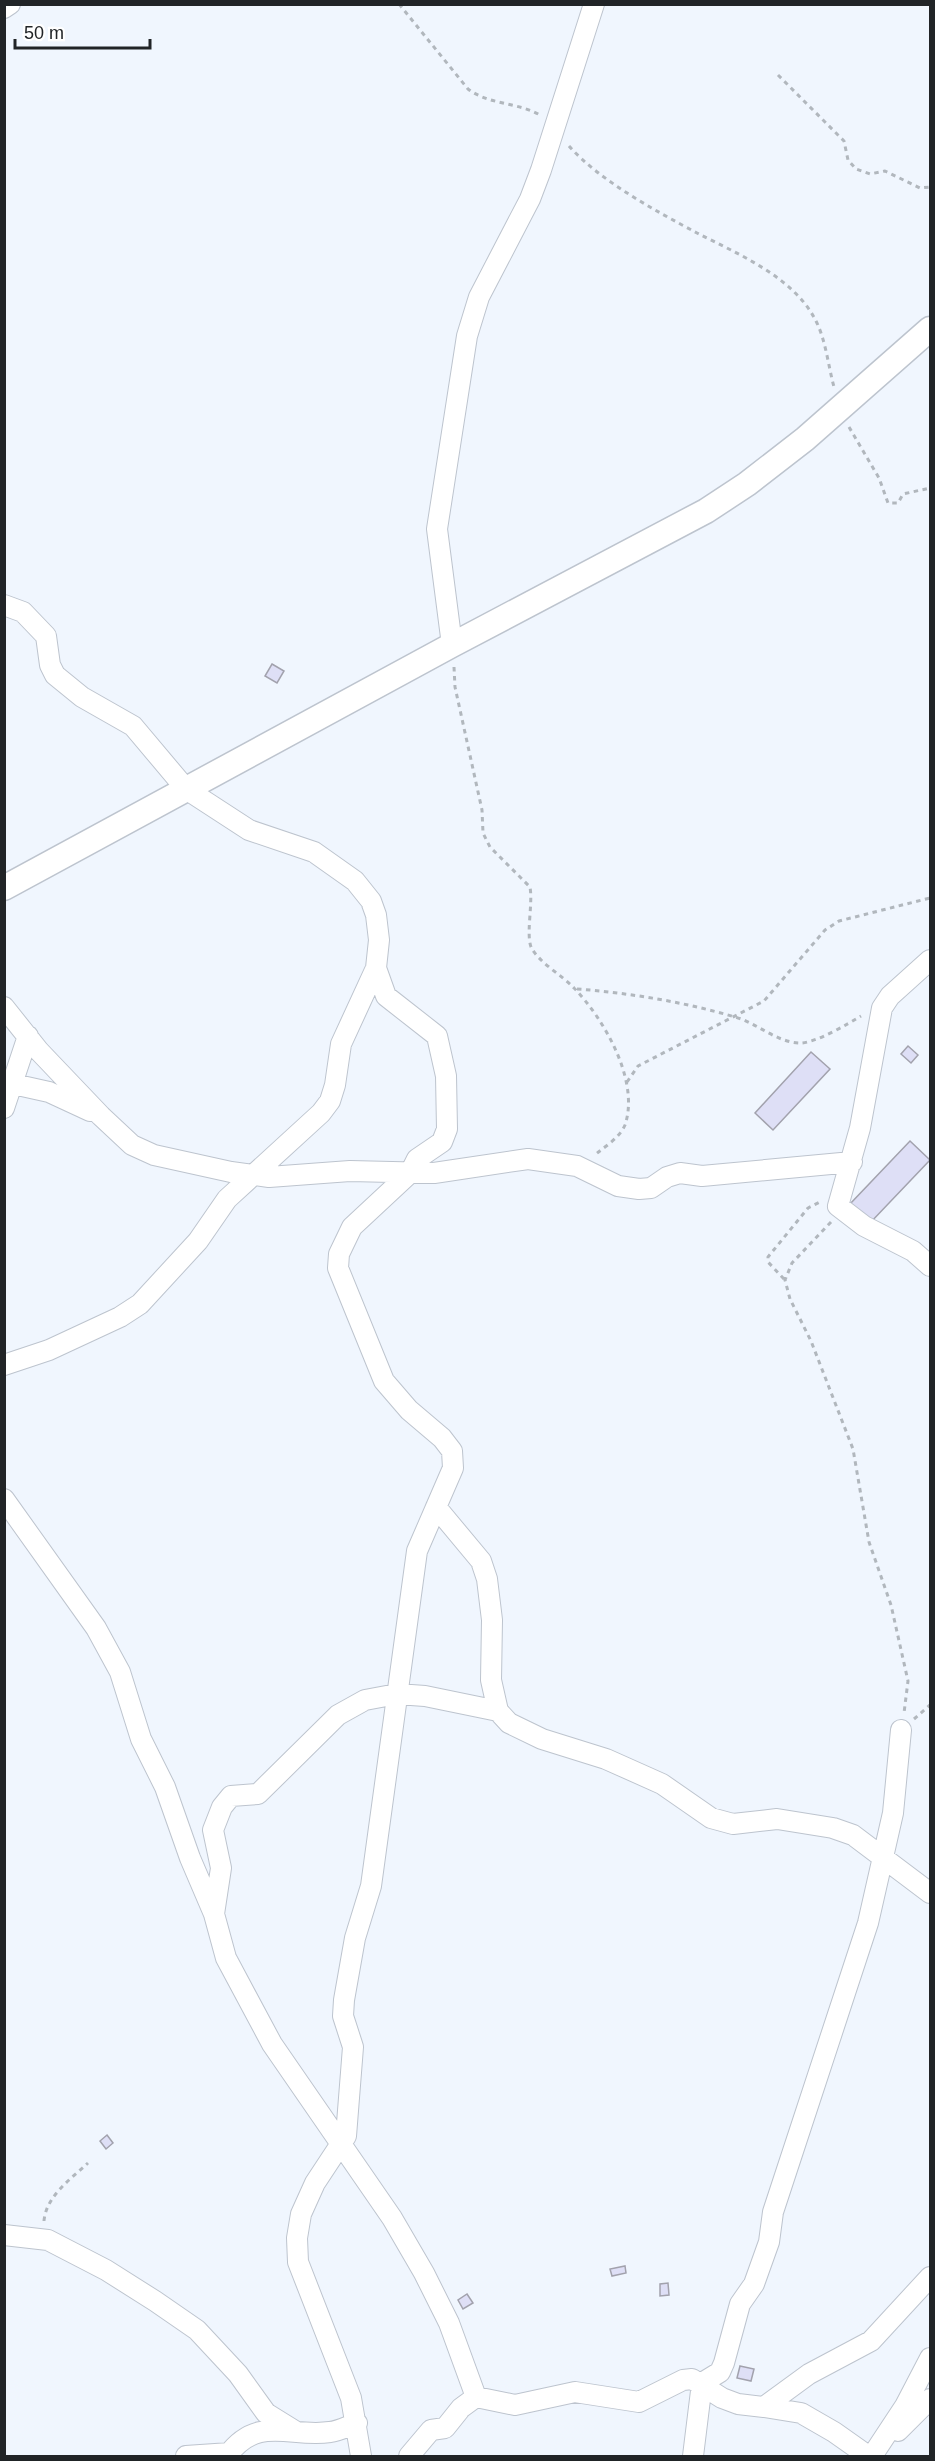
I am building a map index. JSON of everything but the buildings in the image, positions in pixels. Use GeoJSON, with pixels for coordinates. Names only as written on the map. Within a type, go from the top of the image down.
{"type":"FeatureCollection","features":[{"type":"Feature","properties":{"kind":"street"},"geometry":{"type":"LineString","coordinates":[[4,8],[10,4]]}},
{"type":"Feature","properties":{"kind":"street"},"geometry":{"type":"LineString","coordinates":[[452,645],[437,529],[467,336],[479,297],[530,199],[594,4]]}},
{"type":"Feature","properties":{"kind":"street"},"geometry":{"type":"LineString","coordinates":[[4,888],[452,645],[706,511],[747,484],[839,409],[930,329]]}},
{"type":"Feature","properties":{"kind":"street"},"geometry":{"type":"LineString","coordinates":[[4,605],[23,612],[46,636],[50,665],[55,675],[82,697],[133,726],[186,789],[249,830],[314,852],[355,881],[371,901],[376,915],[379,940],[376,968],[341,1044],[330,1101],[321,1113],[227,1199],[198,1241],[140,1304],[120,1317],[49,1350],[4,1365]]}},
{"type":"Feature","properties":{"kind":"street"},"geometry":{"type":"LineString","coordinates":[[930,960],[890,996],[882,1008],[852,1162],[840,1206],[864,1226],[913,1251],[930,1266]]}},
{"type":"Feature","properties":{"kind":"street"},"geometry":{"type":"LineString","coordinates":[[361,2457],[351,2398],[298,2262],[297,2238],[302,2214],[315,2183],[346,2136],[353,2047],[343,2016],[344,2000],[355,1938],[371,1886],[417,1551],[453,1468],[452,1451],[442,1438],[409,1410],[384,1381],[338,1268],[339,1254],[352,1227],[410,1173],[417,1159],[442,1142],[447,1129],[446,1076],[437,1036],[386,996],[376,968]]}},
{"type":"Feature","properties":{"kind":"street"},"geometry":{"type":"LineString","coordinates":[[4,1007],[101,1116],[132,1145],[154,1155],[252,1175],[269,1177],[350,1171],[434,1173],[528,1159],[577,1166],[618,1186],[639,1189],[651,1188],[667,1177],[680,1173],[702,1176],[852,1162]]}},
{"type":"Feature","properties":{"kind":"street"},"geometry":{"type":"LineString","coordinates":[[5,1107],[8,1082],[28,1036]]}},
{"type":"Feature","properties":{"kind":"street"},"geometry":{"type":"LineString","coordinates":[[8,1082],[50,1092],[101,1116]]}},
{"type":"Feature","properties":{"kind":"street"},"geometry":{"type":"LineString","coordinates":[[4,1499],[96,1628],[120,1672],[141,1738],[165,1787],[190,1858],[214,1914],[226,1958],[272,2044],[392,2218],[424,2273],[449,2323],[476,2397]]}},
{"type":"Feature","properties":{"kind":"street"},"geometry":{"type":"LineString","coordinates":[[436,1507],[481,1561],[487,1579],[492,1620],[491,1680],[498,1711],[509,1723],[542,1739],[606,1759],[662,1784],[711,1818],[733,1824],[777,1819],[833,1828],[854,1835],[930,1893]]}},
{"type":"Feature","properties":{"kind":"street"},"geometry":{"type":"LineString","coordinates":[[214,1914],[221,1868],[213,1830],[222,1807],[231,1796],[258,1794],[338,1715],[365,1700],[397,1694],[425,1696],[498,1711]]}},
{"type":"Feature","properties":{"kind":"street"},"geometry":{"type":"LineString","coordinates":[[702,2383],[720,2372],[740,2304],[754,2284],[766,2250],[773,2212],[868,1923],[893,1814],[901,1730]]}},
{"type":"Feature","properties":{"kind":"street"},"geometry":{"type":"LineString","coordinates":[[4,2235],[48,2240],[106,2270],[197,2330],[238,2374],[266,2413],[295,2431]]}},
{"type":"Feature","properties":{"kind":"street"},"geometry":{"type":"LineString","coordinates":[[764,2407],[809,2374],[871,2341],[930,2277]]}},
{"type":"Feature","properties":{"kind":"street"},"geometry":{"type":"LineString","coordinates":[[871,2457],[905,2406],[930,2358]]}},
{"type":"Feature","properties":{"kind":"street"},"geometry":{"type":"LineString","coordinates":[[409,2457],[431,2430],[445,2428],[461,2408],[476,2397],[515,2406],[575,2392],[639,2402],[683,2380],[692,2379],[702,2383],[722,2398],[801,2413],[871,2457]]}},
{"type":"Feature","properties":{"kind":"street"},"geometry":{"type":"LineString","coordinates":[[693,2457],[702,2383]]}},
{"type":"Feature","properties":{"kind":"street"},"geometry":{"type":"LineString","coordinates":[[871,2457],[930,2399]]}},
{"type":"Feature","properties":{"kind":"street"},"geometry":{"type":"LineString","coordinates":[[186,2457],[228,2455],[251,2436],[276,2429],[332,2432],[357,2423]]}},
{"type":"Feature","properties":{"kind":"path"},"geometry":{"type":"LineString","coordinates":[[399,4],[468,89],[480,98],[526,107],[543,117],[578,156],[634,196],[767,269],[804,304],[816,322],[822,337],[839,409],[879,478],[888,503],[898,503],[903,494],[930,488]]}},
{"type":"Feature","properties":{"kind":"path"},"geometry":{"type":"LineString","coordinates":[[778,75],[844,141],[848,160],[856,169],[870,174],[885,171],[920,188],[930,188]]}},
{"type":"Feature","properties":{"kind":"path"},"geometry":{"type":"LineString","coordinates":[[452,645],[455,687],[482,810],[483,833],[490,847],[530,887],[530,944],[536,953],[576,989],[605,1030],[621,1061],[627,1082],[628,1101],[625,1125],[619,1134],[595,1155],[577,1166]]}},
{"type":"Feature","properties":{"kind":"path"},"geometry":{"type":"LineString","coordinates":[[627,1082],[638,1066],[646,1061],[738,1017],[764,1001],[825,930],[839,921],[930,898]]}},
{"type":"Feature","properties":{"kind":"path"},"geometry":{"type":"LineString","coordinates":[[576,989],[616,992],[738,1017],[784,1040],[800,1044],[846,1026],[864,1014]]}},
{"type":"Feature","properties":{"kind":"path"},"geometry":{"type":"LineString","coordinates":[[785,1280],[768,1262],[771,1251],[808,1208],[819,1202],[840,1206],[792,1263],[785,1274],[785,1280],[790,1299],[811,1341],[853,1449],[869,1542],[891,1605],[908,1681],[901,1730]]}},
{"type":"Feature","properties":{"kind":"path"},"geometry":{"type":"LineString","coordinates":[[48,2240],[44,2228],[45,2212],[51,2198],[88,2163]]}}]}
